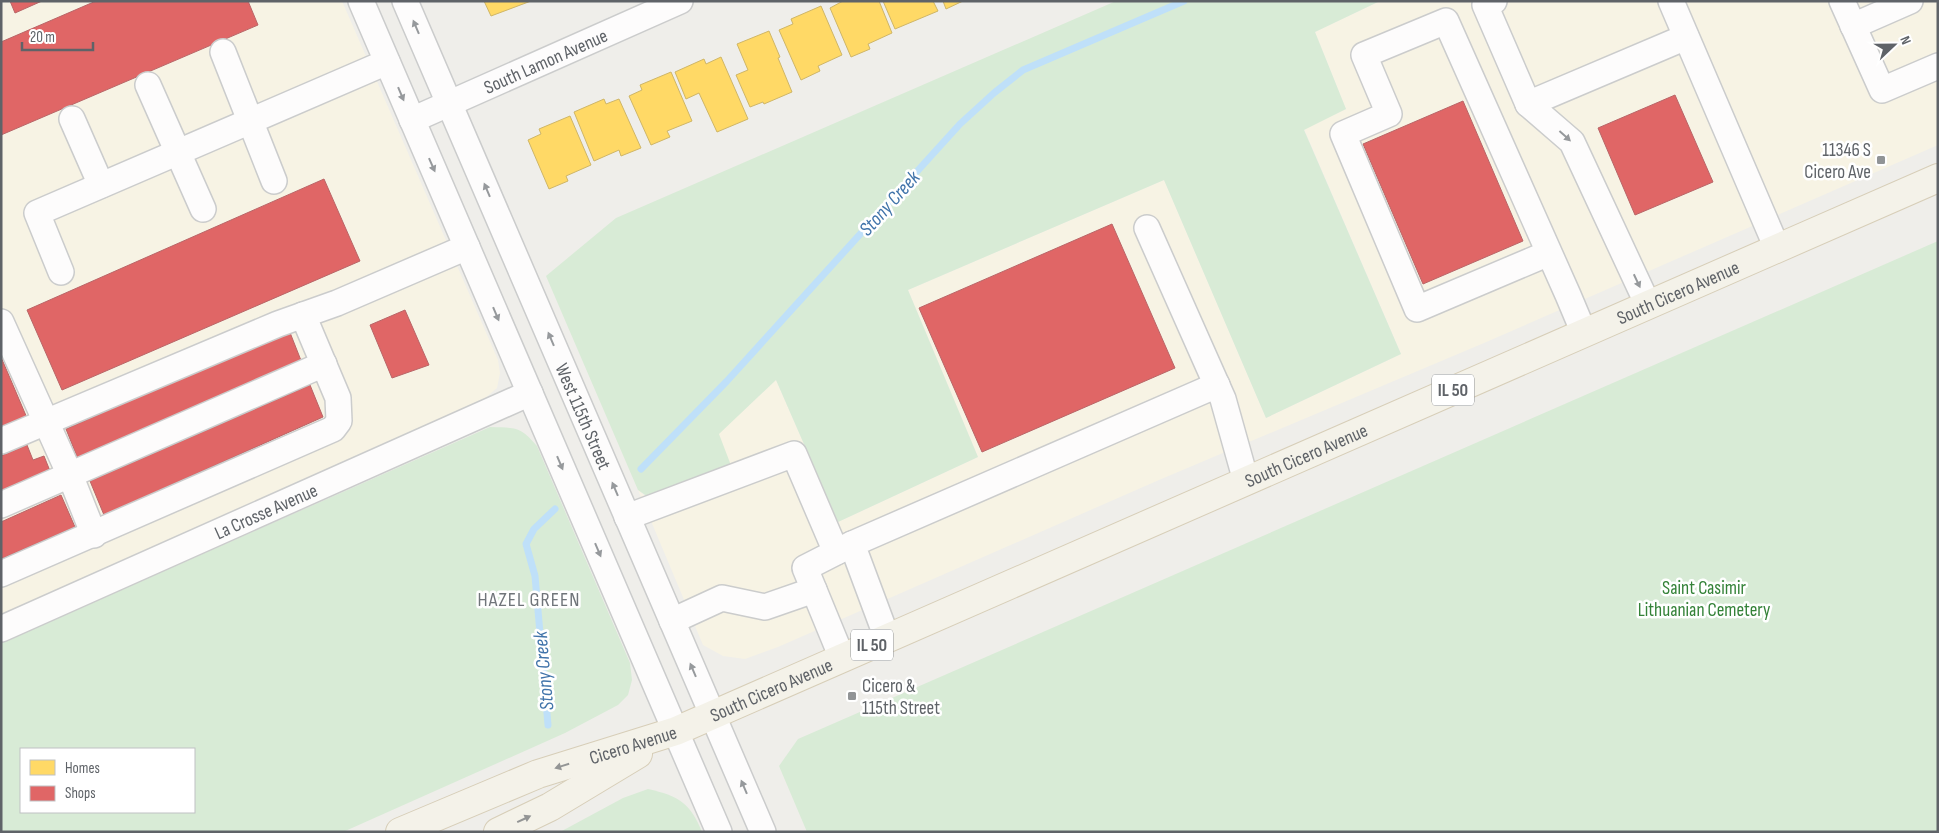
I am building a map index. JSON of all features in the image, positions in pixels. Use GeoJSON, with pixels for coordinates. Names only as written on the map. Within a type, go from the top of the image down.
{"type":"FeatureCollection","features":[{"type":"Feature","properties":{"kind":"main road","name":"South Cicero Avenue"},"geometry":{"type":"LineString","coordinates":[[676,731],[1938,178]]}},
{"type":"Feature","properties":{"kind":"main road","name":"Cicero Avenue"},"geometry":{"type":"LineString","coordinates":[[400,832],[538,774],[676,731]]}},
{"type":"Feature","properties":{"kind":"main road","name":"Cicero Avenue"},"geometry":{"type":"LineString","coordinates":[[498,832],[550,807],[676,731]]}},
{"type":"Feature","properties":{"kind":"street"},"geometry":{"type":"LineString","coordinates":[[361,1],[719,832]]}},
{"type":"Feature","properties":{"kind":"street","name":"West 115th Street"},"geometry":{"type":"LineString","coordinates":[[405,1],[763,832]]}},
{"type":"Feature","properties":{"kind":"street","name":"South Lamon Avenue"},"geometry":{"type":"LineString","coordinates":[[412,120],[450,104],[638,10],[680,1]]}},
{"type":"Feature","properties":{"kind":"street"},"geometry":{"type":"LineString","coordinates":[[1494,1],[1486,5],[1528,104],[1572,142],[1648,304]]}},
{"type":"Feature","properties":{"kind":"street"},"geometry":{"type":"LineString","coordinates":[[1670,1],[1777,248]]}},
{"type":"Feature","properties":{"kind":"street"},"geometry":{"type":"LineString","coordinates":[[1842,1],[1882,90],[1938,66]]}},
{"type":"Feature","properties":{"kind":"street"},"geometry":{"type":"LineString","coordinates":[[1853,26],[1910,1]]}},
{"type":"Feature","properties":{"kind":"street"},"geometry":{"type":"LineString","coordinates":[[1549,253],[1417,309],[1343,134],[1389,114],[1364,55],[1446,21],[1549,253],[1584,333]]}},
{"type":"Feature","properties":{"kind":"street"},"geometry":{"type":"LineString","coordinates":[[1528,104],[1686,38]]}},
{"type":"Feature","properties":{"kind":"street"},"geometry":{"type":"LineString","coordinates":[[223,52],[274,181]]}},
{"type":"Feature","properties":{"kind":"street"},"geometry":{"type":"LineString","coordinates":[[61,272],[36,213],[387,62]]}},
{"type":"Feature","properties":{"kind":"street"},"geometry":{"type":"LineString","coordinates":[[148,85],[203,209]]}},
{"type":"Feature","properties":{"kind":"street"},"geometry":{"type":"LineString","coordinates":[[72,119],[100,185]]}},
{"type":"Feature","properties":{"kind":"street"},"geometry":{"type":"LineString","coordinates":[[1147,228],[1223,399],[1246,481]]}},
{"type":"Feature","properties":{"kind":"street"},"geometry":{"type":"LineString","coordinates":[[1,441],[278,324],[336,303],[467,247]]}},
{"type":"Feature","properties":{"kind":"street"},"geometry":{"type":"LineString","coordinates":[[1,574],[333,429],[339,421],[338,398],[303,315]]}},
{"type":"Feature","properties":{"kind":"street"},"geometry":{"type":"LineString","coordinates":[[1,322],[70,475],[94,535]]}},
{"type":"Feature","properties":{"kind":"street"},"geometry":{"type":"LineString","coordinates":[[1,505],[324,364]]}},
{"type":"Feature","properties":{"kind":"street"},"geometry":{"type":"LineString","coordinates":[[842,658],[805,568],[844,548],[1216,385]]}},
{"type":"Feature","properties":{"kind":"street","name":"La Crosse Avenue"},"geometry":{"type":"LineString","coordinates":[[1,629],[530,393]]}},
{"type":"Feature","properties":{"kind":"street"},"geometry":{"type":"LineString","coordinates":[[627,517],[794,454],[844,548],[888,638]]}},
{"type":"Feature","properties":{"kind":"street"},"geometry":{"type":"LineString","coordinates":[[672,621],[722,598],[765,607],[814,590]]}},
{"type":"Feature","properties":{"kind":"shaded area"},"geometry":{"type":"Polygon","coordinates":[[[1,1],[342,1],[498,360],[500,373],[497,388],[471,410],[1,614],[1,1]]]}},
{"type":"Feature","properties":{"kind":"shaded area"},"geometry":{"type":"Polygon","coordinates":[[[1380,1],[1938,1],[1938,145],[1484,343],[1159,480],[778,647],[745,659],[723,656],[703,645],[638,490],[645,496],[731,468],[718,434],[776,380],[838,522],[978,457],[908,290],[1164,180],[1266,418],[1401,354],[1304,129],[1346,109],[1315,32],[1380,1]]]}},
{"type":"Feature","properties":{"kind":"green space"},"geometry":{"type":"Polygon","coordinates":[[[1116,1],[1380,1],[1315,32],[1346,109],[1304,130],[1401,354],[1266,418],[1164,180],[908,290],[978,457],[838,522],[776,380],[719,434],[732,468],[651,499],[638,490],[546,276],[616,218],[1116,1]]]}},
{"type":"Feature","properties":{"kind":"green space","name":"Saint Casimir Lithuanian Cemetery"},"geometry":{"type":"Polygon","coordinates":[[[1938,241],[1938,832],[807,832],[779,766],[798,739],[1938,241]]]}},
{"type":"Feature","properties":{"kind":"green space"},"geometry":{"type":"Polygon","coordinates":[[[490,427],[522,431],[537,446],[630,663],[632,680],[628,695],[618,705],[565,733],[343,832],[1,832],[1,643],[490,427]]]}},
{"type":"Feature","properties":{"kind":"green space"},"geometry":{"type":"Polygon","coordinates":[[[648,789],[676,798],[682,802],[693,814],[702,832],[560,832],[623,798],[648,789]]]}},
{"type":"Feature","properties":{"kind":"building: Homes"},"geometry":{"type":"Polygon","coordinates":[[[484,1],[531,1],[491,16],[484,1]]]}},
{"type":"Feature","properties":{"kind":"building: Homes"},"geometry":{"type":"Polygon","coordinates":[[[843,1],[879,1],[892,33],[868,44],[870,49],[851,57],[830,8],[843,1]]]}},
{"type":"Feature","properties":{"kind":"building: Homes"},"geometry":{"type":"Polygon","coordinates":[[[883,1],[933,1],[938,11],[895,29],[883,1]]]}},
{"type":"Feature","properties":{"kind":"building: Homes"},"geometry":{"type":"Polygon","coordinates":[[[943,1],[963,1],[946,9],[943,1]]]}},
{"type":"Feature","properties":{"kind":"building: Homes"},"geometry":{"type":"Polygon","coordinates":[[[821,6],[842,55],[818,66],[820,71],[801,80],[779,30],[793,24],[791,19],[821,6]]]}},
{"type":"Feature","properties":{"kind":"building: Homes"},"geometry":{"type":"Polygon","coordinates":[[[769,31],[792,92],[764,104],[763,102],[750,107],[736,75],[748,70],[737,44],[769,31]]]}},
{"type":"Feature","properties":{"kind":"building: Homes"},"geometry":{"type":"Polygon","coordinates":[[[721,57],[748,119],[717,132],[699,93],[686,99],[675,72],[704,59],[706,64],[721,57]]]}},
{"type":"Feature","properties":{"kind":"building: Homes"},"geometry":{"type":"Polygon","coordinates":[[[671,72],[692,121],[667,131],[670,137],[651,145],[629,96],[642,90],[640,85],[671,72]]]}},
{"type":"Feature","properties":{"kind":"building: Homes"},"geometry":{"type":"Polygon","coordinates":[[[604,99],[606,104],[619,99],[641,148],[621,156],[619,150],[594,161],[574,112],[604,99]]]}},
{"type":"Feature","properties":{"kind":"building: Homes"},"geometry":{"type":"Polygon","coordinates":[[[570,116],[591,165],[566,176],[568,181],[549,189],[528,140],[541,134],[539,129],[570,116]]]}},
{"type":"Feature","properties":{"kind":"building: Shops"},"geometry":{"type":"Polygon","coordinates":[[[10,1],[42,1],[15,13],[10,1]]]}},
{"type":"Feature","properties":{"kind":"building: Shops"},"geometry":{"type":"Polygon","coordinates":[[[96,1],[248,1],[258,25],[1,135],[1,42],[96,1]]]}},
{"type":"Feature","properties":{"kind":"building: Shops"},"geometry":{"type":"Polygon","coordinates":[[[1675,95],[1713,182],[1635,215],[1598,128],[1675,95]]]}},
{"type":"Feature","properties":{"kind":"building: Shops"},"geometry":{"type":"Polygon","coordinates":[[[1463,101],[1523,241],[1423,284],[1363,144],[1463,101]]]}},
{"type":"Feature","properties":{"kind":"building: Shops"},"geometry":{"type":"Polygon","coordinates":[[[324,179],[360,261],[62,390],[27,310],[324,179]]]}},
{"type":"Feature","properties":{"kind":"building: Shops"},"geometry":{"type":"Polygon","coordinates":[[[1112,224],[1175,368],[982,452],[919,308],[1112,224]]]}},
{"type":"Feature","properties":{"kind":"building: Shops"},"geometry":{"type":"Polygon","coordinates":[[[405,310],[429,365],[392,378],[370,325],[405,310]]]}},
{"type":"Feature","properties":{"kind":"building: Shops"},"geometry":{"type":"Polygon","coordinates":[[[289,330],[302,363],[78,459],[66,429],[289,330]]]}},
{"type":"Feature","properties":{"kind":"building: Shops"},"geometry":{"type":"Polygon","coordinates":[[[1,357],[27,418],[1,429],[1,357]]]}},
{"type":"Feature","properties":{"kind":"building: Shops"},"geometry":{"type":"Polygon","coordinates":[[[310,385],[323,417],[104,515],[90,481],[310,385]]]}},
{"type":"Feature","properties":{"kind":"building: Shops"},"geometry":{"type":"Polygon","coordinates":[[[27,445],[33,460],[44,456],[50,471],[1,493],[1,456],[27,445]]]}},
{"type":"Feature","properties":{"kind":"building: Shops"},"geometry":{"type":"Polygon","coordinates":[[[61,495],[75,527],[1,559],[1,522],[61,495]]]}},
{"type":"Feature","properties":{"kind":"waterway","name":"Stony Creek"},"geometry":{"type":"LineString","coordinates":[[641,469],[727,381],[960,124],[994,93],[1023,70],[1184,1]]}},
{"type":"Feature","properties":{"kind":"waterway","name":"Stony Creek"},"geometry":{"type":"LineString","coordinates":[[548,725],[535,576],[526,544],[534,529],[555,509]]}},
{"type":"Feature","properties":{"kind":"place","name":"11346 S Cicero Ave"},"geometry":{"type":"Point","coordinates":[1881,160]}},
{"type":"Feature","properties":{"kind":"place","name":"Cicero & 115th Street"},"geometry":{"type":"Point","coordinates":[852,696]}},
{"type":"Feature","properties":{"kind":"district","name":"HAZEL GREEN"},"geometry":{"type":"Point","coordinates":[529,599]}}]}
